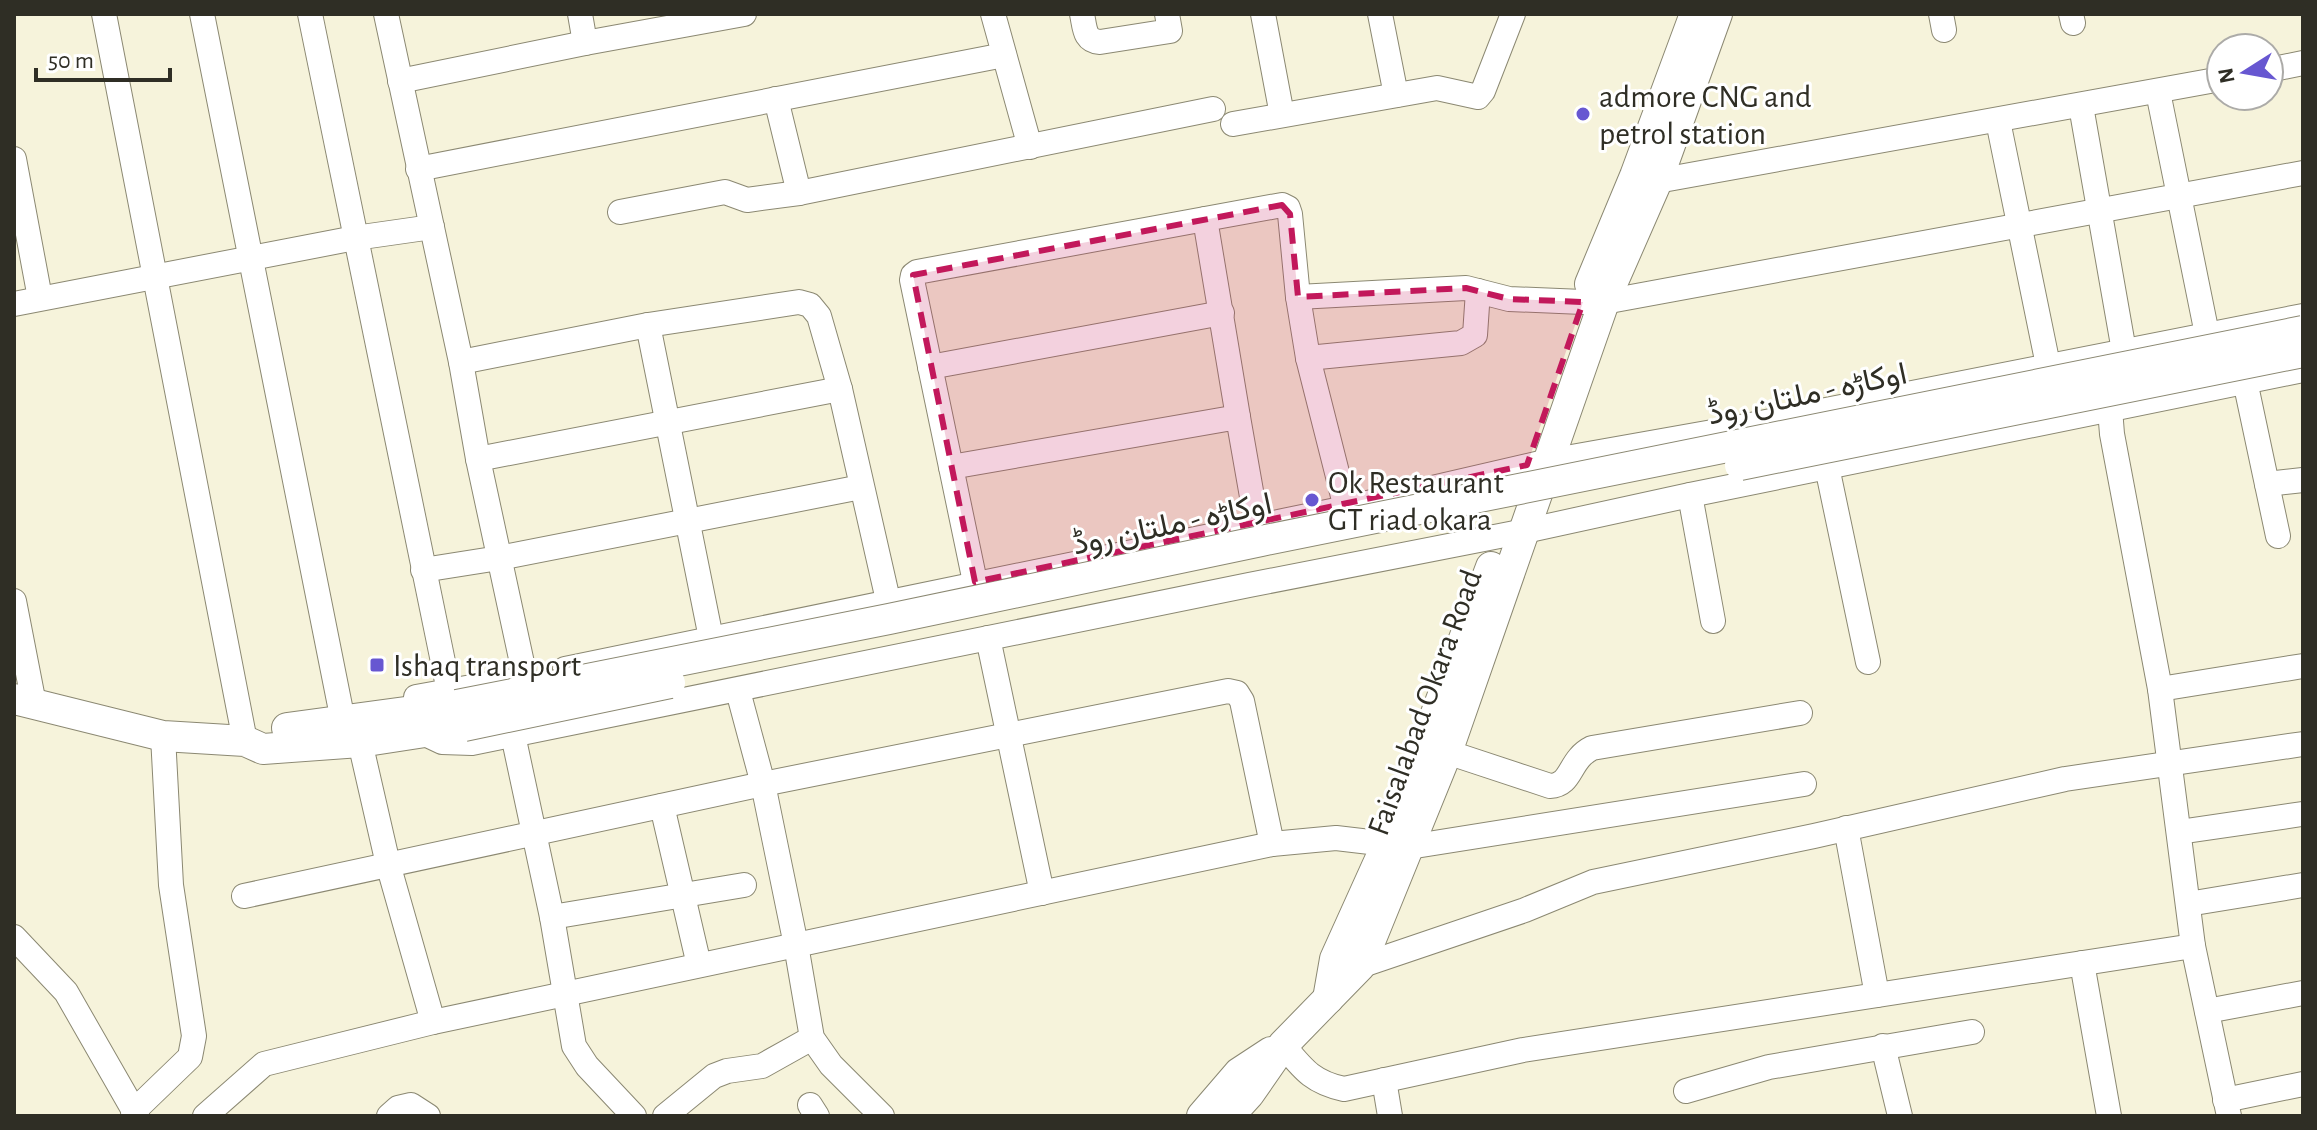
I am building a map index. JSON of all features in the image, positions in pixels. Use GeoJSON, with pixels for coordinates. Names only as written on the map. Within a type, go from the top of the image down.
{"type":"FeatureCollection","features":[{"type":"Feature","properties":{"kind":"main road","name":"Faisalabad Okara Road"},"geometry":{"type":"LineString","coordinates":[[1202,1116],[1239,1073],[1283,1045],[1360,966],[1398,846],[1514,533],[1635,176],[1695,14]]}},
{"type":"Feature","properties":{"kind":"main road","name":"Faisalabad Okara Road"},"geometry":{"type":"LineString","coordinates":[[1593,302],[1657,181],[1717,14]]}},
{"type":"Feature","properties":{"kind":"main road","name":"اوکاڑہ - ملتان روڈ"},"geometry":{"type":"LineString","coordinates":[[24,702],[163,736],[245,741],[263,749],[360,742],[423,733],[457,707],[2303,331]]}},
{"type":"Feature","properties":{"kind":"main road","name":"اوکاڑہ - ملتان روڈ"},"geometry":{"type":"LineString","coordinates":[[245,741],[261,730],[457,707],[1520,508],[2303,352]]}},
{"type":"Feature","properties":{"kind":"main road","name":"Faisalabad Okara Road"},"geometry":{"type":"LineString","coordinates":[[1328,999],[1335,959],[1447,752],[1514,533]]}},
{"type":"Feature","properties":{"kind":"main road"},"geometry":{"type":"LineString","coordinates":[[1245,1109],[1266,1105],[1283,1045]]}},
{"type":"Feature","properties":{"kind":"street"},"geometry":{"type":"LineString","coordinates":[[104,14],[245,741]]}},
{"type":"Feature","properties":{"kind":"street"},"geometry":{"type":"LineString","coordinates":[[202,14],[341,711]]}},
{"type":"Feature","properties":{"kind":"street"},"geometry":{"type":"LineString","coordinates":[[310,14],[423,570],[457,707]]}},
{"type":"Feature","properties":{"kind":"street"},"geometry":{"type":"LineString","coordinates":[[386,14],[525,677]]}},
{"type":"Feature","properties":{"kind":"street"},"geometry":{"type":"LineString","coordinates":[[580,14],[585,43]]}},
{"type":"Feature","properties":{"kind":"street"},"geometry":{"type":"LineString","coordinates":[[400,81],[744,14]]}},
{"type":"Feature","properties":{"kind":"street"},"geometry":{"type":"LineString","coordinates":[[993,14],[1030,147]]}},
{"type":"Feature","properties":{"kind":"street"},"geometry":{"type":"LineString","coordinates":[[1082,14],[1087,37],[1100,42],[1170,31],[1167,14]]}},
{"type":"Feature","properties":{"kind":"street"},"geometry":{"type":"LineString","coordinates":[[1263,14],[1282,115]]}},
{"type":"Feature","properties":{"kind":"street"},"geometry":{"type":"LineString","coordinates":[[1380,14],[1396,95]]}},
{"type":"Feature","properties":{"kind":"street"},"geometry":{"type":"LineString","coordinates":[[620,212],[725,192],[747,200],[799,193],[1030,147],[1223,117],[1282,115],[1437,88],[1478,97],[1513,14]]}},
{"type":"Feature","properties":{"kind":"street"},"geometry":{"type":"LineString","coordinates":[[418,169],[1004,55]]}},
{"type":"Feature","properties":{"kind":"street"},"geometry":{"type":"LineString","coordinates":[[1657,181],[2205,82]]}},
{"type":"Feature","properties":{"kind":"street"},"geometry":{"type":"LineString","coordinates":[[2158,92],[2207,334]]}},
{"type":"Feature","properties":{"kind":"street"},"geometry":{"type":"LineString","coordinates":[[776,99],[799,193]]}},
{"type":"Feature","properties":{"kind":"street"},"geometry":{"type":"LineString","coordinates":[[2081,106],[2124,351]]}},
{"type":"Feature","properties":{"kind":"street"},"geometry":{"type":"LineString","coordinates":[[1998,121],[2048,365]]}},
{"type":"Feature","properties":{"kind":"street"},"geometry":{"type":"LineString","coordinates":[[14,159],[40,298]]}},
{"type":"Feature","properties":{"kind":"street"},"geometry":{"type":"LineString","coordinates":[[1298,297],[1466,288],[1509,299],[1593,302],[2303,173]]}},
{"type":"Feature","properties":{"kind":"street"},"geometry":{"type":"LineString","coordinates":[[975,582],[912,280],[917,272],[1282,205],[1288,208],[1308,358],[1346,508]]}},
{"type":"Feature","properties":{"kind":"street"},"geometry":{"type":"LineString","coordinates":[[1205,219],[1257,525]]}},
{"type":"Feature","properties":{"kind":"street"},"geometry":{"type":"LineString","coordinates":[[14,304],[355,238],[432,227]]}},
{"type":"Feature","properties":{"kind":"street"},"geometry":{"type":"LineString","coordinates":[[1308,358],[1461,343],[1475,335],[1478,291]]}},
{"type":"Feature","properties":{"kind":"street"},"geometry":{"type":"LineString","coordinates":[[461,362],[648,325],[799,302],[810,305],[819,316],[840,389],[888,600]]}},
{"type":"Feature","properties":{"kind":"street"},"geometry":{"type":"LineString","coordinates":[[930,367],[1222,313]]}},
{"type":"Feature","properties":{"kind":"street"},"geometry":{"type":"LineString","coordinates":[[307,727],[341,711],[457,707],[525,677],[888,600],[1346,508],[1538,463],[1735,428],[2303,316]]}},
{"type":"Feature","properties":{"kind":"street"},"geometry":{"type":"LineString","coordinates":[[648,325],[711,638]]}},
{"type":"Feature","properties":{"kind":"street"},"geometry":{"type":"LineString","coordinates":[[423,733],[442,742],[462,744],[513,735],[2303,370]]}},
{"type":"Feature","properties":{"kind":"street"},"geometry":{"type":"LineString","coordinates":[[2245,381],[2278,536]]}},
{"type":"Feature","properties":{"kind":"street"},"geometry":{"type":"LineString","coordinates":[[478,459],[840,389]]}},
{"type":"Feature","properties":{"kind":"street"},"geometry":{"type":"LineString","coordinates":[[2110,409],[2112,434],[2160,689],[2193,946],[2227,1108],[2303,1084]]}},
{"type":"Feature","properties":{"kind":"street"},"geometry":{"type":"LineString","coordinates":[[951,467],[1238,417]]}},
{"type":"Feature","properties":{"kind":"street"},"geometry":{"type":"LineString","coordinates":[[1827,467],[1868,662]]}},
{"type":"Feature","properties":{"kind":"street"},"geometry":{"type":"LineString","coordinates":[[2267,484],[2303,480]]}},
{"type":"Feature","properties":{"kind":"street"},"geometry":{"type":"LineString","coordinates":[[423,570],[861,487]]}},
{"type":"Feature","properties":{"kind":"street"},"geometry":{"type":"LineString","coordinates":[[1690,495],[1713,621]]}},
{"type":"Feature","properties":{"kind":"street"},"geometry":{"type":"LineString","coordinates":[[14,601],[24,702]]}},
{"type":"Feature","properties":{"kind":"street"},"geometry":{"type":"LineString","coordinates":[[988,638],[1042,893]]}},
{"type":"Feature","properties":{"kind":"street"},"geometry":{"type":"LineString","coordinates":[[2160,689],[2303,666]]}},
{"type":"Feature","properties":{"kind":"street"},"geometry":{"type":"LineString","coordinates":[[738,691],[763,784],[812,1038],[831,1065],[882,1116]]}},
{"type":"Feature","properties":{"kind":"street"},"geometry":{"type":"LineString","coordinates":[[244,896],[763,784],[1228,691],[1237,693],[1242,701],[1272,844]]}},
{"type":"Feature","properties":{"kind":"street"},"geometry":{"type":"LineString","coordinates":[[1447,752],[1557,786],[1565,781],[1576,759],[1592,748],[1800,713]]}},
{"type":"Feature","properties":{"kind":"street"},"geometry":{"type":"LineString","coordinates":[[513,735],[552,917],[574,1046],[587,1066],[634,1116]]}},
{"type":"Feature","properties":{"kind":"street"},"geometry":{"type":"LineString","coordinates":[[14,937],[66,992],[135,1114],[190,1057],[194,1036],[171,885],[163,736]]}},
{"type":"Feature","properties":{"kind":"street"},"geometry":{"type":"LineString","coordinates":[[360,742],[388,864],[433,1022]]}},
{"type":"Feature","properties":{"kind":"street"},"geometry":{"type":"LineString","coordinates":[[1360,966],[1525,910],[1593,882],[2065,779],[2303,744]]}},
{"type":"Feature","properties":{"kind":"street"},"geometry":{"type":"LineString","coordinates":[[205,1116],[264,1064],[433,1022],[1272,844],[1336,838],[1398,846],[1804,784]]}},
{"type":"Feature","properties":{"kind":"street"},"geometry":{"type":"LineString","coordinates":[[662,806],[699,965]]}},
{"type":"Feature","properties":{"kind":"street"},"geometry":{"type":"LineString","coordinates":[[2179,832],[2302,814]]}},
{"type":"Feature","properties":{"kind":"street"},"geometry":{"type":"LineString","coordinates":[[1846,828],[1877,995]]}},
{"type":"Feature","properties":{"kind":"street"},"geometry":{"type":"LineString","coordinates":[[552,917],[744,885]]}},
{"type":"Feature","properties":{"kind":"street"},"geometry":{"type":"LineString","coordinates":[[2188,904],[2303,885]]}},
{"type":"Feature","properties":{"kind":"street"},"geometry":{"type":"LineString","coordinates":[[1283,1045],[1306,1073],[1325,1085],[1344,1089],[1523,1050],[2193,946]]}},
{"type":"Feature","properties":{"kind":"street"},"geometry":{"type":"LineString","coordinates":[[2082,963],[2109,1116]]}},
{"type":"Feature","properties":{"kind":"street"},"geometry":{"type":"LineString","coordinates":[[2207,1011],[2303,993]]}},
{"type":"Feature","properties":{"kind":"street"},"geometry":{"type":"LineString","coordinates":[[1686,1091],[1769,1067],[1972,1032]]}},
{"type":"Feature","properties":{"kind":"street"},"geometry":{"type":"LineString","coordinates":[[665,1116],[714,1076],[762,1066],[812,1038]]}},
{"type":"Feature","properties":{"kind":"street"},"geometry":{"type":"LineString","coordinates":[[1883,1046],[1900,1116]]}},
{"type":"Feature","properties":{"kind":"street"},"geometry":{"type":"LineString","coordinates":[[1384,1080],[1390,1116]]}},
{"type":"Feature","properties":{"kind":"street"},"geometry":{"type":"LineString","coordinates":[[389,1116],[398,1108],[411,1105],[428,1116]]}},
{"type":"Feature","properties":{"kind":"highlighted area"},"geometry":{"type":"Polygon","coordinates":[[[1282,205],[1290,214],[1298,297],[1466,288],[1509,299],[1583,302],[1527,465],[975,582],[913,275],[1282,205]]]}},
{"type":"Feature","properties":{"kind":"place","name":"admore CNG and petrol station"},"geometry":{"type":"Point","coordinates":[1583,114]}},
{"type":"Feature","properties":{"kind":"place","name":"Ok Restaurant GT riad okara"},"geometry":{"type":"Point","coordinates":[1312,500]}},
{"type":"Feature","properties":{"kind":"place","name":"Ishaq transport"},"geometry":{"type":"Point","coordinates":[377,665]}}]}
